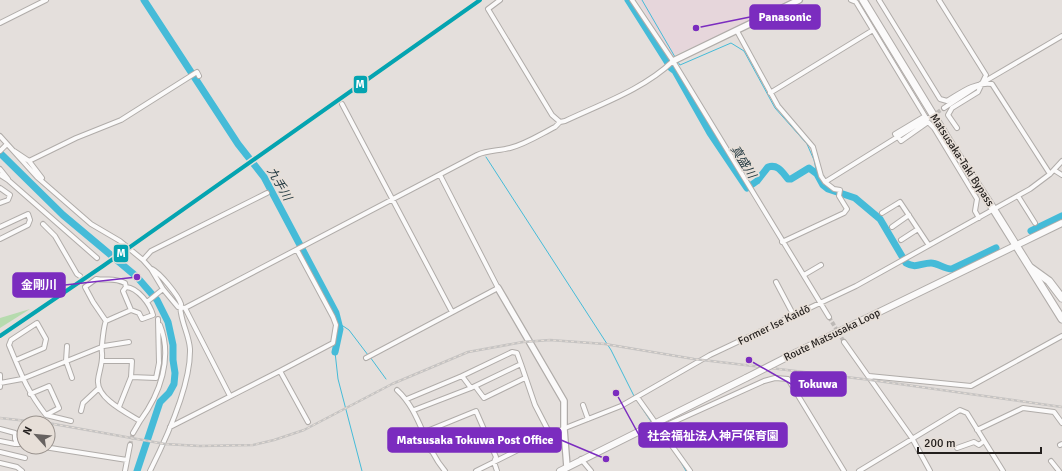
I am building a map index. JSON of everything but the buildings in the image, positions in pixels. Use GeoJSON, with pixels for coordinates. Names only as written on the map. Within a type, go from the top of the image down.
{"type":"FeatureCollection","features":[{"type":"Feature","properties":{"kind":"main road","name":"Matsusaka-Taki Bypass"},"geometry":{"type":"LineString","coordinates":[[862,0],[1062,319]]}},
{"type":"Feature","properties":{"kind":"main road","name":"Route Matsusaka Loop"},"geometry":{"type":"LineString","coordinates":[[560,471],[568,469],[581,459],[1062,223]]}},
{"type":"Feature","properties":{"kind":"main road"},"geometry":{"type":"LineString","coordinates":[[1031,268],[1049,281],[1062,298]]}},
{"type":"Feature","properties":{"kind":"street"},"geometry":{"type":"LineString","coordinates":[[0,23],[46,0]]}},
{"type":"Feature","properties":{"kind":"street"},"geometry":{"type":"LineString","coordinates":[[500,0],[488,9],[552,115],[560,122]]}},
{"type":"Feature","properties":{"kind":"street"},"geometry":{"type":"LineString","coordinates":[[632,0],[675,60],[782,242],[829,317]]}},
{"type":"Feature","properties":{"kind":"street"},"geometry":{"type":"LineString","coordinates":[[183,308],[488,150],[509,148],[521,144],[556,127],[560,122],[565,121],[658,75],[675,60],[799,0]]}},
{"type":"Feature","properties":{"kind":"street"},"geometry":{"type":"LineString","coordinates":[[851,0],[856,2],[925,116],[895,134],[900,141],[928,122],[934,128],[977,199],[975,211],[980,218]]}},
{"type":"Feature","properties":{"kind":"street"},"geometry":{"type":"LineString","coordinates":[[879,0],[940,99],[947,101],[972,86],[982,83],[992,84],[1050,174]]}},
{"type":"Feature","properties":{"kind":"street"},"geometry":{"type":"LineString","coordinates":[[939,0],[986,75],[978,92],[952,108],[948,115],[958,128]]}},
{"type":"Feature","properties":{"kind":"street"},"geometry":{"type":"LineString","coordinates":[[770,93],[873,30]]}},
{"type":"Feature","properties":{"kind":"street"},"geometry":{"type":"LineString","coordinates":[[737,31],[778,106],[813,147],[821,176],[825,182],[834,189],[840,190],[839,196],[846,209],[844,213],[782,242]]}},
{"type":"Feature","properties":{"kind":"street"},"geometry":{"type":"LineString","coordinates":[[944,108],[982,83],[1062,36]]}},
{"type":"Feature","properties":{"kind":"street"},"geometry":{"type":"LineString","coordinates":[[29,161],[76,138],[121,120],[197,72],[200,76]]}},
{"type":"Feature","properties":{"kind":"street"},"geometry":{"type":"LineString","coordinates":[[342,104],[452,312]]}},
{"type":"Feature","properties":{"kind":"street"},"geometry":{"type":"LineString","coordinates":[[825,182],[928,118]]}},
{"type":"Feature","properties":{"kind":"street"},"geometry":{"type":"LineString","coordinates":[[0,136],[44,183],[91,224],[120,241],[163,279],[177,297],[230,396]]}},
{"type":"Feature","properties":{"kind":"street"},"geometry":{"type":"LineString","coordinates":[[0,151],[7,144]]}},
{"type":"Feature","properties":{"kind":"street"},"geometry":{"type":"LineString","coordinates":[[13,150],[29,161],[44,183]]}},
{"type":"Feature","properties":{"kind":"street","name":"Former Ise Kaidō"},"geometry":{"type":"LineString","coordinates":[[476,471],[550,434],[637,397],[710,355],[856,286],[928,244],[980,218],[1018,196],[1041,182],[1062,161]]}},
{"type":"Feature","properties":{"kind":"street"},"geometry":{"type":"LineString","coordinates":[[0,169],[8,180],[97,258]]}},
{"type":"Feature","properties":{"kind":"street"},"geometry":{"type":"LineString","coordinates":[[1054,170],[1062,175]]}},
{"type":"Feature","properties":{"kind":"street"},"geometry":{"type":"LineString","coordinates":[[440,175],[498,288],[564,401],[564,429],[568,469]]}},
{"type":"Feature","properties":{"kind":"street"},"geometry":{"type":"LineString","coordinates":[[0,176],[8,180]]}},
{"type":"Feature","properties":{"kind":"street"},"geometry":{"type":"LineString","coordinates":[[0,188],[10,195],[8,200],[0,203]]}},
{"type":"Feature","properties":{"kind":"street"},"geometry":{"type":"LineString","coordinates":[[143,260],[151,251],[267,193]]}},
{"type":"Feature","properties":{"kind":"street"},"geometry":{"type":"LineString","coordinates":[[1018,196],[1035,223]]}},
{"type":"Feature","properties":{"kind":"street"},"geometry":{"type":"LineString","coordinates":[[882,214],[900,202],[928,244]]}},
{"type":"Feature","properties":{"kind":"street"},"geometry":{"type":"LineString","coordinates":[[0,227],[28,214],[30,220],[28,225],[0,239]]}},
{"type":"Feature","properties":{"kind":"street"},"geometry":{"type":"LineString","coordinates":[[892,226],[909,215]]}},
{"type":"Feature","properties":{"kind":"street"},"geometry":{"type":"LineString","coordinates":[[43,224],[55,236],[70,259],[76,274],[80,276]]}},
{"type":"Feature","properties":{"kind":"street"},"geometry":{"type":"LineString","coordinates":[[901,240],[918,229]]}},
{"type":"Feature","properties":{"kind":"street"},"geometry":{"type":"LineString","coordinates":[[169,427],[333,343],[336,326],[331,312],[297,250]]}},
{"type":"Feature","properties":{"kind":"street"},"geometry":{"type":"LineString","coordinates":[[804,275],[821,265]]}},
{"type":"Feature","properties":{"kind":"street"},"geometry":{"type":"LineString","coordinates":[[150,471],[162,448],[186,381],[190,349],[183,308],[161,290],[151,269]]}},
{"type":"Feature","properties":{"kind":"street"},"geometry":{"type":"LineString","coordinates":[[133,433],[148,410],[158,391],[164,371],[166,355],[165,343],[158,319],[153,315],[147,302],[140,294],[126,287],[125,283],[112,278],[102,280],[96,279],[84,285],[92,302],[106,321],[100,348],[102,361],[97,382],[98,389],[112,404],[119,407],[140,422]]}},
{"type":"Feature","properties":{"kind":"street"},"geometry":{"type":"LineString","coordinates":[[776,282],[794,316]]}},
{"type":"Feature","properties":{"kind":"street"},"geometry":{"type":"LineString","coordinates":[[126,287],[123,291],[131,310]]}},
{"type":"Feature","properties":{"kind":"street"},"geometry":{"type":"LineString","coordinates":[[366,358],[498,288]]}},
{"type":"Feature","properties":{"kind":"street"},"geometry":{"type":"LineString","coordinates":[[147,302],[161,290]]}},
{"type":"Feature","properties":{"kind":"street"},"geometry":{"type":"LineString","coordinates":[[106,321],[131,310],[139,313],[142,319],[153,315]]}},
{"type":"Feature","properties":{"kind":"street"},"geometry":{"type":"LineString","coordinates":[[131,378],[156,378],[159,363],[158,319]]}},
{"type":"Feature","properties":{"kind":"street"},"geometry":{"type":"LineString","coordinates":[[16,360],[44,348],[46,339],[37,323],[11,340],[9,346],[16,360],[22,379],[30,394],[45,415]]}},
{"type":"Feature","properties":{"kind":"street"},"geometry":{"type":"LineString","coordinates":[[869,376],[971,386],[1062,336]]}},
{"type":"Feature","properties":{"kind":"street"},"geometry":{"type":"LineString","coordinates":[[0,375],[0,385],[22,379],[104,346],[129,342]]}},
{"type":"Feature","properties":{"kind":"street"},"geometry":{"type":"LineString","coordinates":[[844,342],[912,438],[930,471]]}},
{"type":"Feature","properties":{"kind":"street"},"geometry":{"type":"LineString","coordinates":[[67,346],[66,361],[72,378]]}},
{"type":"Feature","properties":{"kind":"street"},"geometry":{"type":"LineString","coordinates":[[407,399],[462,376],[512,352],[517,353],[525,378],[550,434]]}},
{"type":"Feature","properties":{"kind":"street"},"geometry":{"type":"LineString","coordinates":[[102,361],[132,361],[131,378],[119,407]]}},
{"type":"Feature","properties":{"kind":"street"},"geometry":{"type":"LineString","coordinates":[[414,410],[475,386],[520,364]]}},
{"type":"Feature","properties":{"kind":"street"},"geometry":{"type":"LineString","coordinates":[[280,370],[308,422]]}},
{"type":"Feature","properties":{"kind":"street"},"geometry":{"type":"LineString","coordinates":[[462,376],[470,388]]}},
{"type":"Feature","properties":{"kind":"street"},"geometry":{"type":"LineString","coordinates":[[475,386],[484,398],[525,378]]}},
{"type":"Feature","properties":{"kind":"street"},"geometry":{"type":"LineString","coordinates":[[660,428],[764,380],[775,378],[788,379],[844,471]]}},
{"type":"Feature","properties":{"kind":"street"},"geometry":{"type":"LineString","coordinates":[[30,394],[49,386],[59,408],[48,415]]}},
{"type":"Feature","properties":{"kind":"street"},"geometry":{"type":"LineString","coordinates":[[81,411],[83,403],[98,389]]}},
{"type":"Feature","properties":{"kind":"street"},"geometry":{"type":"LineString","coordinates":[[397,390],[407,399],[414,410],[423,435],[431,451],[445,471]]}},
{"type":"Feature","properties":{"kind":"street"},"geometry":{"type":"LineString","coordinates":[[637,397],[690,471]]}},
{"type":"Feature","properties":{"kind":"street"},"geometry":{"type":"LineString","coordinates":[[583,405],[588,419]]}},
{"type":"Feature","properties":{"kind":"street"},"geometry":{"type":"LineString","coordinates":[[978,430],[1023,408],[1054,412],[1062,423]]}},
{"type":"Feature","properties":{"kind":"street"},"geometry":{"type":"LineString","coordinates":[[859,471],[960,410],[967,413],[1003,471]]}},
{"type":"Feature","properties":{"kind":"street"},"geometry":{"type":"LineString","coordinates":[[423,435],[427,431],[476,411],[496,457],[494,462],[497,471]]}},
{"type":"Feature","properties":{"kind":"street"},"geometry":{"type":"LineString","coordinates":[[56,418],[71,421]]}},
{"type":"Feature","properties":{"kind":"street"},"geometry":{"type":"LineString","coordinates":[[0,429],[15,433],[16,441]]}},
{"type":"Feature","properties":{"kind":"street"},"geometry":{"type":"LineString","coordinates":[[431,451],[484,431]]}},
{"type":"Feature","properties":{"kind":"street"},"geometry":{"type":"LineString","coordinates":[[0,441],[16,444]]}},
{"type":"Feature","properties":{"kind":"street"},"geometry":{"type":"LineString","coordinates":[[957,448],[974,442],[978,445],[984,441]]}},
{"type":"Feature","properties":{"kind":"street"},"geometry":{"type":"LineString","coordinates":[[125,471],[130,445]]}},
{"type":"Feature","properties":{"kind":"street"},"geometry":{"type":"LineString","coordinates":[[56,449],[127,460]]}},
{"type":"Feature","properties":{"kind":"street"},"geometry":{"type":"LineString","coordinates":[[0,452],[25,458]]}},
{"type":"Feature","properties":{"kind":"street"},"geometry":{"type":"LineString","coordinates":[[581,459],[591,471]]}},
{"type":"Feature","properties":{"kind":"street"},"geometry":{"type":"LineString","coordinates":[[1051,461],[1059,471]]}},
{"type":"Feature","properties":{"kind":"street"},"geometry":{"type":"LineString","coordinates":[[0,463],[22,471]]}},
{"type":"Feature","properties":{"kind":"shaded area"},"geometry":{"type":"Polygon","coordinates":[[[638,0],[803,0],[672,56],[638,0]]]}},
{"type":"Feature","properties":{"kind":"green space"},"geometry":{"type":"Polygon","coordinates":[[[30,309],[0,328],[0,318],[30,309]]]}},
{"type":"Feature","properties":{"kind":"waterway","name":"九手川"},"geometry":{"type":"LineString","coordinates":[[144,0],[238,144],[264,177],[336,313],[340,329],[335,352]]}},
{"type":"Feature","properties":{"kind":"waterway","name":"真盛川"},"geometry":{"type":"LineString","coordinates":[[628,0],[671,68],[675,71],[710,133],[747,188],[757,181],[768,167],[771,166],[782,171],[788,179],[791,179],[809,168],[817,174],[823,185],[828,189],[855,198],[880,219],[906,263],[913,266],[931,263],[952,269],[996,248]]}},
{"type":"Feature","properties":{"kind":"waterway"},"geometry":{"type":"LineString","coordinates":[[642,0],[675,57]]}},
{"type":"Feature","properties":{"kind":"waterway"},"geometry":{"type":"LineString","coordinates":[[678,62],[680,65],[731,43],[744,51],[775,108],[807,144],[814,160],[817,174]]}},
{"type":"Feature","properties":{"kind":"waterway"},"geometry":{"type":"LineString","coordinates":[[0,153],[63,215],[137,277],[157,300],[168,322],[173,345],[175,373],[174,384],[169,393],[160,402],[137,471]]}},
{"type":"Feature","properties":{"kind":"waterway"},"geometry":{"type":"LineString","coordinates":[[486,157],[611,350],[634,396]]}},
{"type":"Feature","properties":{"kind":"waterway","name":"真盛川"},"geometry":{"type":"LineString","coordinates":[[1031,231],[1062,216]]}},
{"type":"Feature","properties":{"kind":"waterway"},"geometry":{"type":"LineString","coordinates":[[340,324],[349,330],[368,355]]}},
{"type":"Feature","properties":{"kind":"waterway"},"geometry":{"type":"LineString","coordinates":[[335,352],[338,379],[362,471]]}},
{"type":"Feature","properties":{"kind":"waterway"},"geometry":{"type":"LineString","coordinates":[[370,357],[386,379]]}},
{"type":"Feature","properties":{"kind":"waterway"},"geometry":{"type":"LineString","coordinates":[[636,399],[652,423]]}},
{"type":"Feature","properties":{"kind":"waterway"},"geometry":{"type":"LineString","coordinates":[[678,457],[686,471]]}},
{"type":"Feature","properties":{"kind":"tunnel"},"geometry":{"type":"LineString","coordinates":[[932,116],[944,108]]}},
{"type":"Feature","properties":{"kind":"tunnel"},"geometry":{"type":"LineString","coordinates":[[80,276],[84,283]]}},
{"type":"Feature","properties":{"kind":"tunnel"},"geometry":{"type":"LineString","coordinates":[[829,317],[844,342]]}},
{"type":"Feature","properties":{"kind":"tunnel"},"geometry":{"type":"LineString","coordinates":[[130,445],[133,433]]}},
{"type":"Feature","properties":{"kind":"railway"},"geometry":{"type":"LineString","coordinates":[[56,424],[165,444],[200,446],[253,445],[304,430],[392,384],[468,352],[523,342],[550,340],[605,344],[694,359],[871,380],[1062,407]]}},
{"type":"Feature","properties":{"kind":"railway"},"geometry":{"type":"LineString","coordinates":[[0,418],[16,420]]}},
{"type":"Feature","properties":{"kind":"transit line","name":"M"},"geometry":{"type":"LineString","coordinates":[[0,336],[103,266],[480,0]]}},
{"type":"Feature","properties":{"kind":"place","name":"Panasonic"},"geometry":{"type":"Point","coordinates":[696,28]}},
{"type":"Feature","properties":{"kind":"place","name":"金剛川"},"geometry":{"type":"Point","coordinates":[137,277]}},
{"type":"Feature","properties":{"kind":"place","name":"Tokuwa"},"geometry":{"type":"Point","coordinates":[749,360]}},
{"type":"Feature","properties":{"kind":"place","name":"社会福祉法人神戸保育園"},"geometry":{"type":"Point","coordinates":[616,393]}},
{"type":"Feature","properties":{"kind":"place","name":"Matsusaka Tokuwa Post Office"},"geometry":{"type":"Point","coordinates":[606,459]}}]}
